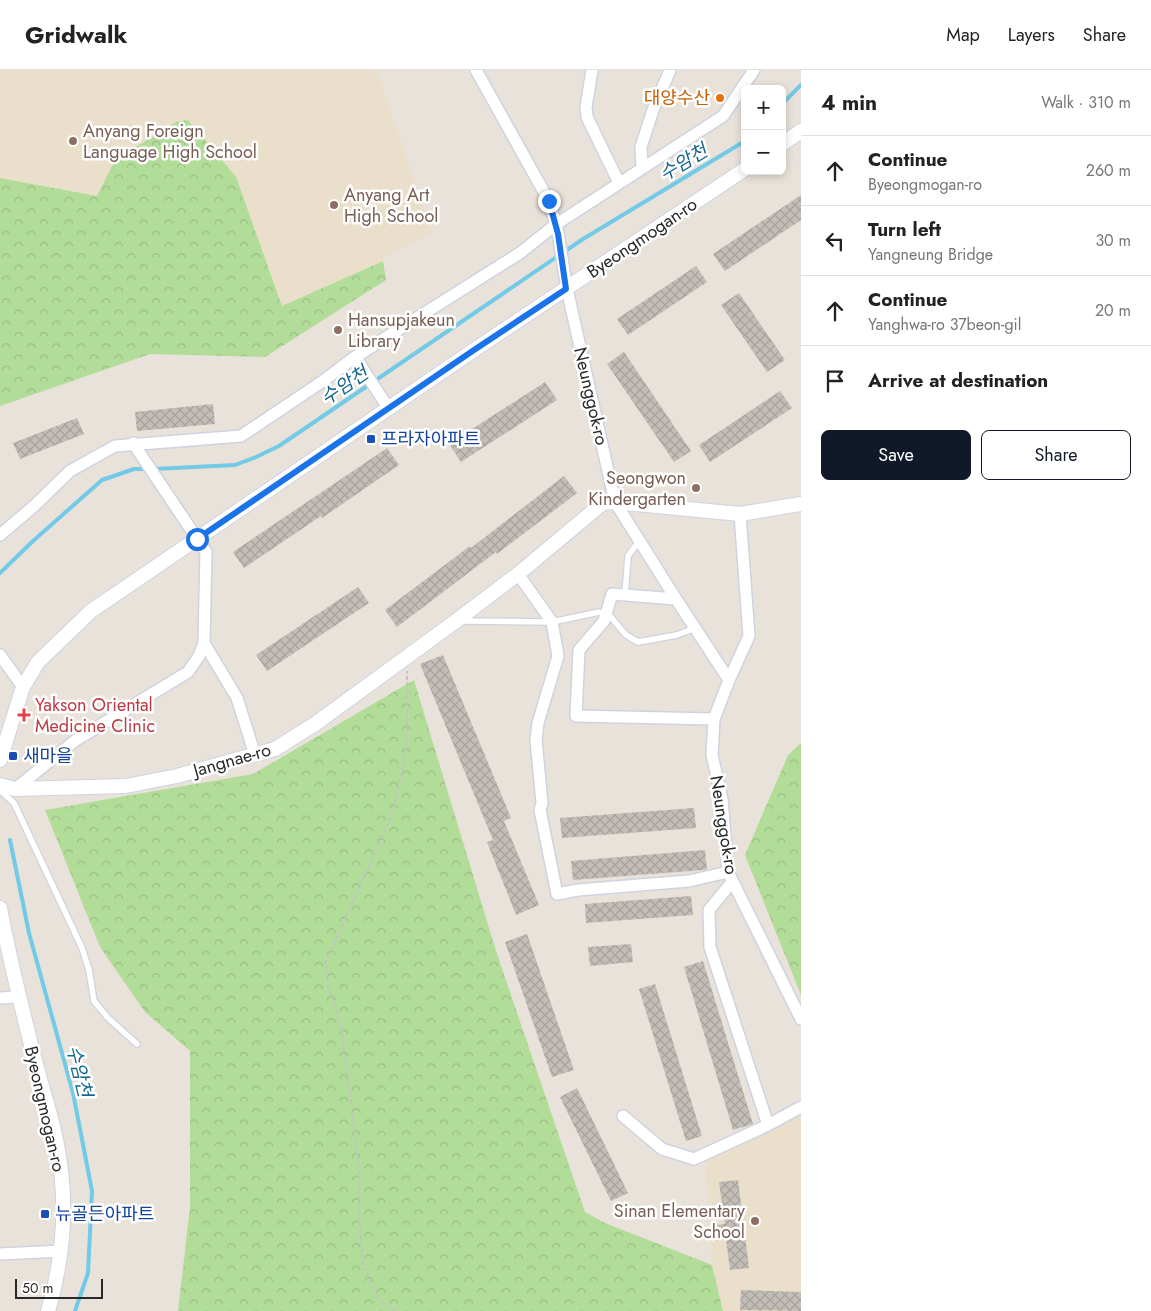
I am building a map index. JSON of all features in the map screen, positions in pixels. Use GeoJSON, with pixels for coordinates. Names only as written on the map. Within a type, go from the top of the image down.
{"type":"FeatureCollection","features":[{"type":"Feature","properties":{"kind":"street","name":"Neunggok-ro"},"geometry":{"type":"LineString","coordinates":[[476,70],[549,201],[557,229],[566,289],[615,502],[730,680],[714,719],[712,754],[722,799],[730,877],[801,1018]]}},
{"type":"Feature","properties":{"kind":"street"},"geometry":{"type":"LineString","coordinates":[[592,70],[586,117],[619,183]]}},
{"type":"Feature","properties":{"kind":"street"},"geometry":{"type":"LineString","coordinates":[[642,168],[641,147],[653,110],[670,70]]}},
{"type":"Feature","properties":{"kind":"street"},"geometry":{"type":"LineString","coordinates":[[0,535],[34,506],[70,471],[115,446],[133,443],[172,442],[241,436],[355,357],[557,229],[619,183],[723,116],[754,70]]}},
{"type":"Feature","properties":{"kind":"street"},"geometry":{"type":"LineString","coordinates":[[786,141],[801,131]]}},
{"type":"Feature","properties":{"kind":"street","name":"Byeongmogan-ro"},"geometry":{"type":"LineString","coordinates":[[0,760],[24,687],[38,662],[91,611],[741,172]]}},
{"type":"Feature","properties":{"kind":"street"},"geometry":{"type":"LineString","coordinates":[[355,357],[389,409]]}},
{"type":"Feature","properties":{"kind":"street"},"geometry":{"type":"LineString","coordinates":[[15,789],[76,740],[188,672],[199,656],[204,643],[206,552],[133,443]]}},
{"type":"Feature","properties":{"kind":"street","name":"Jangnae-ro"},"geometry":{"type":"LineString","coordinates":[[0,785],[15,789],[126,786],[177,776],[275,750],[316,724],[456,621],[518,574],[603,503],[615,502],[740,514],[801,504]]}},
{"type":"Feature","properties":{"kind":"street"},"geometry":{"type":"LineString","coordinates":[[730,680],[749,636],[740,514]]}},
{"type":"Feature","properties":{"kind":"street"},"geometry":{"type":"LineString","coordinates":[[518,574],[552,622],[558,656],[538,723],[536,740],[542,803],[540,810],[557,894],[578,890],[730,877]]}},
{"type":"Feature","properties":{"kind":"street"},"geometry":{"type":"LineString","coordinates":[[558,656],[579,650],[604,620],[612,594],[676,599]]}},
{"type":"Feature","properties":{"kind":"street"},"geometry":{"type":"LineString","coordinates":[[204,643],[238,698],[255,755]]}},
{"type":"Feature","properties":{"kind":"street"},"geometry":{"type":"LineString","coordinates":[[579,650],[576,716],[714,719]]}},
{"type":"Feature","properties":{"kind":"street"},"geometry":{"type":"LineString","coordinates":[[0,655],[24,687]]}},
{"type":"Feature","properties":{"kind":"street"},"geometry":{"type":"LineString","coordinates":[[730,877],[709,910],[710,947],[768,1125]]}},
{"type":"Feature","properties":{"kind":"street","name":"Byeongmogan-ro"},"geometry":{"type":"LineString","coordinates":[[0,908],[34,1057],[57,1145],[64,1206],[62,1251],[55,1288],[48,1311]]}},
{"type":"Feature","properties":{"kind":"street"},"geometry":{"type":"LineString","coordinates":[[0,998],[20,997]]}},
{"type":"Feature","properties":{"kind":"street"},"geometry":{"type":"LineString","coordinates":[[622,1116],[662,1149],[694,1159],[768,1125],[801,1107]]}},
{"type":"Feature","properties":{"kind":"street"},"geometry":{"type":"LineString","coordinates":[[0,1254],[62,1251]]}},
{"type":"Feature","properties":{"kind":"lane"},"geometry":{"type":"LineString","coordinates":[[624,595],[628,556],[639,541]]}},
{"type":"Feature","properties":{"kind":"lane"},"geometry":{"type":"LineString","coordinates":[[456,621],[552,622],[599,612],[605,613],[614,620],[626,635],[638,642],[677,634],[695,628]]}},
{"type":"Feature","properties":{"kind":"lane"},"geometry":{"type":"LineString","coordinates":[[0,790],[14,803],[82,948],[89,970],[94,1001],[108,1018],[137,1044]]}},
{"type":"Feature","properties":{"kind":"path"},"geometry":{"type":"LineString","coordinates":[[396,1311],[380,1301],[363,1264],[359,1210],[359,1170],[346,1061],[341,1029],[328,984],[325,963],[374,858],[393,812],[405,758],[407,732],[406,658]]}},
{"type":"Feature","properties":{"kind":"shaded area","name":"Anyang Art High School"},"geometry":{"type":"Polygon","coordinates":[[[0,70],[377,70],[432,233],[393,252],[378,263],[282,306],[236,177],[115,160],[97,196],[0,178],[0,70]]]}},
{"type":"Feature","properties":{"kind":"shaded area","name":"Sinan Elementary School"},"geometry":{"type":"Polygon","coordinates":[[[801,1113],[801,1311],[723,1311],[712,1265],[705,1161],[801,1113]]]}},
{"type":"Feature","properties":{"kind":"green space"},"geometry":{"type":"Polygon","coordinates":[[[188,120],[236,177],[282,306],[383,261],[386,280],[265,357],[150,354],[0,406],[0,178],[97,196],[115,160],[176,122],[188,120]]]}},
{"type":"Feature","properties":{"kind":"green space"},"geometry":{"type":"Polygon","coordinates":[[[414,680],[496,951],[585,1212],[605,1223],[712,1265],[723,1311],[178,1311],[190,1207],[190,1051],[145,1012],[100,947],[45,810],[253,774],[414,680]]]}},
{"type":"Feature","properties":{"kind":"green space"},"geometry":{"type":"Polygon","coordinates":[[[801,743],[801,995],[745,855],[788,755],[801,743]]]}},
{"type":"Feature","properties":{"kind":"building"},"geometry":{"type":"Polygon","coordinates":[[[801,195],[801,220],[725,271],[713,254],[801,195]]]}},
{"type":"Feature","properties":{"kind":"building"},"geometry":{"type":"Polygon","coordinates":[[[696,266],[707,282],[628,335],[617,319],[696,266]]]}},
{"type":"Feature","properties":{"kind":"building"},"geometry":{"type":"Polygon","coordinates":[[[739,293],[785,360],[767,372],[721,305],[739,293]]]}},
{"type":"Feature","properties":{"kind":"building"},"geometry":{"type":"Polygon","coordinates":[[[624,352],[691,451],[674,462],[607,364],[624,352]]]}},
{"type":"Feature","properties":{"kind":"building"},"geometry":{"type":"Polygon","coordinates":[[[545,382],[557,400],[461,462],[449,444],[545,382]]]}},
{"type":"Feature","properties":{"kind":"building"},"geometry":{"type":"Polygon","coordinates":[[[780,391],[792,408],[710,462],[699,445],[780,391]]]}},
{"type":"Feature","properties":{"kind":"building"},"geometry":{"type":"Polygon","coordinates":[[[213,404],[215,424],[137,431],[135,412],[213,404]]]}},
{"type":"Feature","properties":{"kind":"building"},"geometry":{"type":"Polygon","coordinates":[[[77,418],[84,434],[20,459],[13,443],[77,418]]]}},
{"type":"Feature","properties":{"kind":"building"},"geometry":{"type":"Polygon","coordinates":[[[387,448],[399,465],[322,518],[321,516],[244,568],[233,552],[387,448]]]}},
{"type":"Feature","properties":{"kind":"building"},"geometry":{"type":"Polygon","coordinates":[[[564,476],[577,493],[397,627],[385,610],[470,546],[471,548],[564,476]]]}},
{"type":"Feature","properties":{"kind":"building"},"geometry":{"type":"Polygon","coordinates":[[[358,587],[369,603],[267,671],[256,655],[358,587]]]}},
{"type":"Feature","properties":{"kind":"building"},"geometry":{"type":"Polygon","coordinates":[[[443,655],[511,818],[504,821],[539,905],[516,915],[487,842],[493,840],[420,664],[443,655]]]}},
{"type":"Feature","properties":{"kind":"building"},"geometry":{"type":"Polygon","coordinates":[[[694,808],[696,828],[562,838],[560,818],[694,808]]]}},
{"type":"Feature","properties":{"kind":"building"},"geometry":{"type":"Polygon","coordinates":[[[705,850],[707,869],[703,870],[573,880],[571,861],[705,850]]]}},
{"type":"Feature","properties":{"kind":"building"},"geometry":{"type":"Polygon","coordinates":[[[691,896],[693,915],[586,923],[585,904],[691,896]]]}},
{"type":"Feature","properties":{"kind":"building"},"geometry":{"type":"Polygon","coordinates":[[[527,934],[574,1070],[552,1077],[505,942],[527,934]]]}},
{"type":"Feature","properties":{"kind":"building"},"geometry":{"type":"Polygon","coordinates":[[[631,944],[633,962],[590,966],[588,947],[631,944]]]}},
{"type":"Feature","properties":{"kind":"building"},"geometry":{"type":"Polygon","coordinates":[[[703,961],[753,1124],[733,1130],[684,967],[703,961]]]}},
{"type":"Feature","properties":{"kind":"building"},"geometry":{"type":"Polygon","coordinates":[[[655,984],[702,1136],[686,1141],[639,989],[655,984]]]}},
{"type":"Feature","properties":{"kind":"building"},"geometry":{"type":"Polygon","coordinates":[[[577,1088],[628,1193],[611,1201],[560,1097],[577,1088]]]}},
{"type":"Feature","properties":{"kind":"building"},"geometry":{"type":"Polygon","coordinates":[[[738,1180],[749,1268],[730,1270],[726,1239],[716,1241],[714,1225],[725,1224],[719,1182],[738,1180]]]}},
{"type":"Feature","properties":{"kind":"building"},"geometry":{"type":"Polygon","coordinates":[[[741,1290],[801,1292],[801,1311],[740,1310],[741,1290]]]}},
{"type":"Feature","properties":{"kind":"waterway","name":"수암천"},"geometry":{"type":"LineString","coordinates":[[786,100],[801,85]]}},
{"type":"Feature","properties":{"kind":"waterway","name":"수암천"},"geometry":{"type":"LineString","coordinates":[[154,469],[235,465],[279,446],[583,239],[741,143]]}},
{"type":"Feature","properties":{"kind":"waterway","name":"수암천"},"geometry":{"type":"LineString","coordinates":[[0,573],[102,480],[134,469],[147,469]]}},
{"type":"Feature","properties":{"kind":"waterway","name":"수암천"},"geometry":{"type":"LineString","coordinates":[[10,840],[29,933],[73,1093],[92,1191],[88,1273],[75,1311]]}},
{"type":"Feature","properties":{"kind":"place","name":"대양수산"},"geometry":{"type":"Point","coordinates":[720,98]}},
{"type":"Feature","properties":{"kind":"place","name":"Anyang Foreign Language High School"},"geometry":{"type":"Point","coordinates":[73,141]}},
{"type":"Feature","properties":{"kind":"place","name":"Anyang Art High School"},"geometry":{"type":"Point","coordinates":[334,205]}},
{"type":"Feature","properties":{"kind":"place","name":"Hansupjakeun Library"},"geometry":{"type":"Point","coordinates":[338,330]}},
{"type":"Feature","properties":{"kind":"place","name":"프라자아파트"},"geometry":{"type":"Point","coordinates":[371,439]}},
{"type":"Feature","properties":{"kind":"place","name":"Seongwon Kindergarten"},"geometry":{"type":"Point","coordinates":[696,488]}},
{"type":"Feature","properties":{"kind":"place","name":"Yakson Oriental Medicine Clinic"},"geometry":{"type":"Point","coordinates":[24,715]}},
{"type":"Feature","properties":{"kind":"place","name":"새마을"},"geometry":{"type":"Point","coordinates":[13,756]}},
{"type":"Feature","properties":{"kind":"place","name":"뉴골든아파트"},"geometry":{"type":"Point","coordinates":[45,1214]}},
{"type":"Feature","properties":{"kind":"place","name":"Sinan Elementary School"},"geometry":{"type":"Point","coordinates":[755,1221]}},
{"type":"Feature","properties":{"kind":"route"},"geometry":{"type":"LineString","coordinates":[[197,539],[566,289],[558,234],[549,201]]}}]}
